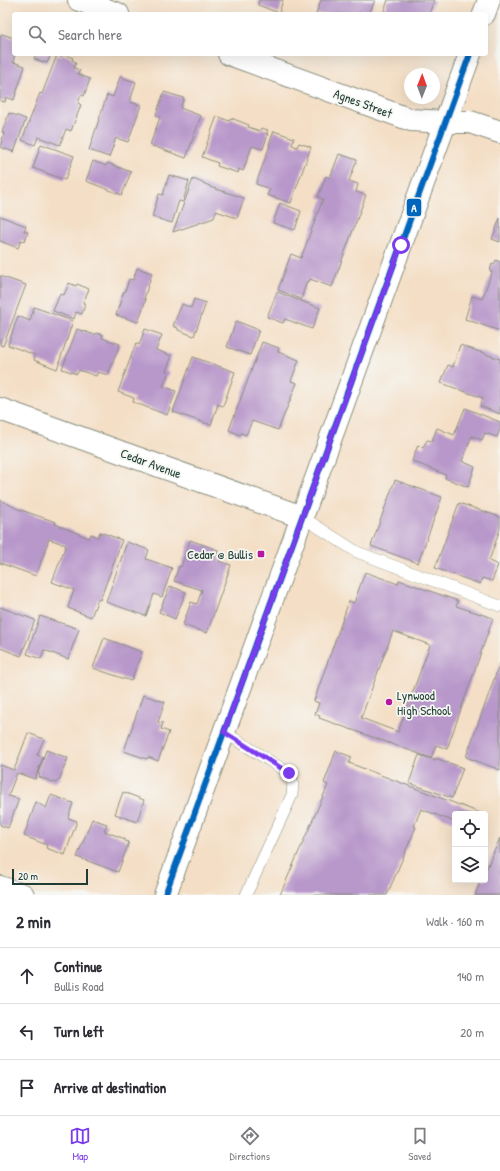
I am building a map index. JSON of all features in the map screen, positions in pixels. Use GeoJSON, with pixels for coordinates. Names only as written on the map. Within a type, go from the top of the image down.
{"type":"FeatureCollection","features":[{"type":"Feature","properties":{"kind":"street"},"geometry":{"type":"LineString","coordinates":[[79,0],[112,12]]}},
{"type":"Feature","properties":{"kind":"street"},"geometry":{"type":"LineString","coordinates":[[485,12],[489,0]]}},
{"type":"Feature","properties":{"kind":"street","name":"Agnes Street"},"geometry":{"type":"LineString","coordinates":[[235,56],[411,120],[470,122],[500,132]]}},
{"type":"Feature","properties":{"kind":"street"},"geometry":{"type":"LineString","coordinates":[[165,895],[469,56]]}},
{"type":"Feature","properties":{"kind":"street","name":"Cedar Avenue"},"geometry":{"type":"LineString","coordinates":[[0,409],[302,517]]}},
{"type":"Feature","properties":{"kind":"street"},"geometry":{"type":"LineString","coordinates":[[0,887],[23,895]]}},
{"type":"Feature","properties":{"kind":"lane"},"geometry":{"type":"LineString","coordinates":[[302,517],[357,552],[500,606]]}},
{"type":"Feature","properties":{"kind":"lane"},"geometry":{"type":"LineString","coordinates":[[224,732],[289,773],[293,784],[292,795],[246,895]]}},
{"type":"Feature","properties":{"kind":"building"},"geometry":{"type":"Polygon","coordinates":[[[259,0],[283,0],[279,12],[258,5],[259,0]]]}},
{"type":"Feature","properties":{"kind":"building"},"geometry":{"type":"Polygon","coordinates":[[[321,0],[375,0],[370,12],[317,12],[321,0]]]}},
{"type":"Feature","properties":{"kind":"building"},"geometry":{"type":"Polygon","coordinates":[[[388,0],[434,0],[430,12],[384,12],[388,0]]]}},
{"type":"Feature","properties":{"kind":"building"},"geometry":{"type":"Polygon","coordinates":[[[2,34],[12,37],[12,56],[14,56],[13,62],[25,66],[14,100],[6,97],[5,102],[0,101],[0,38],[2,34]]]}},
{"type":"Feature","properties":{"kind":"building"},"geometry":{"type":"Polygon","coordinates":[[[35,56],[50,56],[47,63],[34,59],[35,56]]]}},
{"type":"Feature","properties":{"kind":"building"},"geometry":{"type":"Polygon","coordinates":[[[57,56],[68,56],[73,58],[72,60],[76,62],[74,68],[80,70],[78,74],[90,79],[84,96],[81,95],[78,103],[81,105],[71,131],[66,129],[60,145],[38,137],[35,145],[22,140],[40,93],[42,94],[57,56]]]}},
{"type":"Feature","properties":{"kind":"building"},"geometry":{"type":"Polygon","coordinates":[[[120,77],[136,82],[130,102],[141,105],[128,142],[116,138],[109,157],[89,150],[107,95],[113,97],[120,77]]]}},
{"type":"Feature","properties":{"kind":"building"},"geometry":{"type":"Polygon","coordinates":[[[164,92],[184,98],[180,108],[201,116],[186,158],[150,145],[160,117],[156,115],[164,92]]]}},
{"type":"Feature","properties":{"kind":"building"},"geometry":{"type":"Polygon","coordinates":[[[9,113],[26,119],[14,152],[0,147],[4,133],[2,132],[9,113]]]}},
{"type":"Feature","properties":{"kind":"building"},"geometry":{"type":"Polygon","coordinates":[[[217,116],[229,121],[231,118],[249,125],[248,127],[260,131],[261,128],[268,130],[263,149],[252,146],[243,171],[239,169],[238,173],[217,166],[218,163],[202,157],[217,116]]]}},
{"type":"Feature","properties":{"kind":"building"},"geometry":{"type":"Polygon","coordinates":[[[274,131],[294,138],[292,145],[297,147],[299,143],[311,147],[291,203],[267,195],[270,189],[256,184],[274,131]]]}},
{"type":"Feature","properties":{"kind":"building"},"geometry":{"type":"Polygon","coordinates":[[[41,144],[74,156],[65,180],[33,168],[41,144]]]}},
{"type":"Feature","properties":{"kind":"building"},"geometry":{"type":"Polygon","coordinates":[[[339,154],[357,160],[349,181],[358,184],[356,192],[366,195],[332,287],[310,279],[309,282],[307,281],[301,299],[278,290],[291,254],[301,258],[323,199],[318,197],[326,176],[330,178],[339,154]]]}},
{"type":"Feature","properties":{"kind":"building"},"geometry":{"type":"Polygon","coordinates":[[[93,161],[106,166],[107,163],[131,172],[122,195],[86,181],[93,161]]]}},
{"type":"Feature","properties":{"kind":"building"},"geometry":{"type":"Polygon","coordinates":[[[169,175],[189,181],[183,202],[179,201],[172,223],[152,217],[159,194],[163,195],[169,175]]]}},
{"type":"Feature","properties":{"kind":"building"},"geometry":{"type":"Polygon","coordinates":[[[193,179],[210,187],[244,198],[237,218],[216,211],[214,218],[173,232],[193,179]]]}},
{"type":"Feature","properties":{"kind":"building"},"geometry":{"type":"Polygon","coordinates":[[[280,203],[301,211],[295,230],[273,223],[280,203]]]}},
{"type":"Feature","properties":{"kind":"building"},"geometry":{"type":"Polygon","coordinates":[[[0,216],[26,226],[24,231],[28,232],[25,241],[21,240],[18,248],[0,241],[0,216]]]}},
{"type":"Feature","properties":{"kind":"building"},"geometry":{"type":"Polygon","coordinates":[[[500,218],[500,242],[492,239],[500,218]]]}},
{"type":"Feature","properties":{"kind":"building"},"geometry":{"type":"Polygon","coordinates":[[[496,260],[500,262],[500,331],[465,319],[472,296],[482,299],[492,272],[490,271],[492,264],[494,265],[496,260]]]}},
{"type":"Feature","properties":{"kind":"building"},"geometry":{"type":"Polygon","coordinates":[[[137,268],[152,273],[144,299],[146,299],[138,322],[116,315],[129,279],[133,280],[137,268]]]}},
{"type":"Feature","properties":{"kind":"building"},"geometry":{"type":"Polygon","coordinates":[[[0,276],[26,285],[3,346],[0,345],[0,276]]]}},
{"type":"Feature","properties":{"kind":"building"},"geometry":{"type":"Polygon","coordinates":[[[69,283],[76,286],[77,284],[89,289],[83,303],[85,304],[82,314],[76,312],[74,319],[53,311],[60,294],[64,295],[69,283]]]}},
{"type":"Feature","properties":{"kind":"building"},"geometry":{"type":"Polygon","coordinates":[[[277,292],[320,308],[312,329],[285,319],[283,323],[267,317],[277,292]]]}},
{"type":"Feature","properties":{"kind":"building"},"geometry":{"type":"Polygon","coordinates":[[[194,299],[206,303],[194,336],[178,330],[178,328],[173,326],[182,304],[191,308],[194,299]]]}},
{"type":"Feature","properties":{"kind":"building"},"geometry":{"type":"Polygon","coordinates":[[[34,307],[73,321],[57,369],[34,360],[35,355],[8,345],[18,316],[30,321],[34,307]]]}},
{"type":"Feature","properties":{"kind":"building"},"geometry":{"type":"Polygon","coordinates":[[[236,321],[259,330],[250,355],[227,347],[236,321]]]}},
{"type":"Feature","properties":{"kind":"building"},"geometry":{"type":"Polygon","coordinates":[[[77,329],[95,335],[96,333],[103,335],[102,338],[120,344],[108,375],[98,372],[96,376],[79,370],[77,374],[62,369],[77,329]]]}},
{"type":"Feature","properties":{"kind":"building"},"geometry":{"type":"Polygon","coordinates":[[[145,329],[162,335],[156,350],[172,356],[166,371],[169,372],[163,386],[176,391],[167,415],[133,402],[134,398],[118,392],[136,343],[139,345],[145,329]]]}},
{"type":"Feature","properties":{"kind":"building"},"geometry":{"type":"Polygon","coordinates":[[[262,342],[279,348],[278,352],[299,360],[291,381],[297,383],[278,430],[252,421],[246,435],[241,433],[240,435],[229,430],[262,342]]]}},
{"type":"Feature","properties":{"kind":"building"},"geometry":{"type":"Polygon","coordinates":[[[460,345],[500,359],[500,414],[480,406],[483,398],[441,383],[448,365],[453,367],[460,345]]]}},
{"type":"Feature","properties":{"kind":"building"},"geometry":{"type":"Polygon","coordinates":[[[193,357],[235,372],[223,406],[218,404],[211,425],[173,412],[193,357]]]}},
{"type":"Feature","properties":{"kind":"building"},"geometry":{"type":"Polygon","coordinates":[[[465,408],[500,422],[500,429],[497,437],[485,433],[482,440],[472,436],[462,461],[475,467],[468,487],[445,478],[446,475],[412,461],[418,445],[423,448],[427,440],[432,441],[437,428],[454,435],[465,408]]]}},
{"type":"Feature","properties":{"kind":"building"},"geometry":{"type":"Polygon","coordinates":[[[395,480],[442,497],[418,563],[371,546],[395,480]]]}},
{"type":"Feature","properties":{"kind":"building"},"geometry":{"type":"Polygon","coordinates":[[[0,500],[18,509],[56,522],[55,524],[89,538],[91,534],[98,537],[100,532],[122,540],[100,600],[98,599],[91,617],[68,608],[74,590],[52,582],[66,545],[49,539],[36,576],[0,563],[0,500]]]}},
{"type":"Feature","properties":{"kind":"building"},"geometry":{"type":"Polygon","coordinates":[[[459,503],[500,517],[500,529],[489,561],[498,565],[492,581],[482,578],[480,584],[435,568],[459,503]]]}},
{"type":"Feature","properties":{"kind":"building"},"geometry":{"type":"Polygon","coordinates":[[[190,540],[218,550],[217,555],[220,558],[219,561],[231,565],[207,633],[183,625],[191,602],[197,604],[202,590],[174,581],[179,566],[181,567],[190,540]]]}},
{"type":"Feature","properties":{"kind":"building"},"geometry":{"type":"Polygon","coordinates":[[[127,542],[149,550],[146,559],[172,568],[162,597],[154,594],[146,616],[106,602],[127,542]]]}},
{"type":"Feature","properties":{"kind":"building"},"geometry":{"type":"Polygon","coordinates":[[[365,572],[398,584],[399,580],[458,601],[456,606],[493,618],[447,749],[436,745],[431,758],[319,718],[320,716],[315,714],[319,703],[314,701],[349,601],[354,603],[365,572]],[[393,631],[361,718],[398,732],[430,645],[393,631]]]}},
{"type":"Feature","properties":{"kind":"building"},"geometry":{"type":"Polygon","coordinates":[[[170,586],[186,592],[175,619],[159,612],[170,586]]]}},
{"type":"Feature","properties":{"kind":"building"},"geometry":{"type":"Polygon","coordinates":[[[0,607],[35,620],[21,656],[0,648],[0,607]]]}},
{"type":"Feature","properties":{"kind":"building"},"geometry":{"type":"Polygon","coordinates":[[[40,616],[79,629],[68,659],[44,650],[41,659],[27,654],[40,616]]]}},
{"type":"Feature","properties":{"kind":"building"},"geometry":{"type":"Polygon","coordinates":[[[104,638],[142,652],[131,681],[93,668],[104,638]]]}},
{"type":"Feature","properties":{"kind":"building"},"geometry":{"type":"Polygon","coordinates":[[[500,663],[500,770],[466,757],[500,663]]]}},
{"type":"Feature","properties":{"kind":"building"},"geometry":{"type":"Polygon","coordinates":[[[143,695],[165,702],[158,722],[163,723],[161,729],[169,732],[158,761],[124,751],[143,695]]]}},
{"type":"Feature","properties":{"kind":"building"},"geometry":{"type":"Polygon","coordinates":[[[28,733],[44,739],[37,755],[43,757],[35,779],[17,773],[8,796],[19,799],[8,828],[0,825],[0,765],[14,770],[28,733]]]}},
{"type":"Feature","properties":{"kind":"building"},"geometry":{"type":"Polygon","coordinates":[[[46,750],[68,758],[59,780],[57,780],[56,783],[39,777],[40,775],[38,773],[46,750]]]}},
{"type":"Feature","properties":{"kind":"building"},"geometry":{"type":"Polygon","coordinates":[[[336,751],[352,757],[349,763],[475,811],[452,811],[452,821],[421,809],[414,826],[416,827],[387,895],[280,895],[328,785],[324,783],[336,751]]]}},
{"type":"Feature","properties":{"kind":"building"},"geometry":{"type":"Polygon","coordinates":[[[419,755],[435,760],[435,758],[463,768],[452,798],[409,783],[419,755]]]}},
{"type":"Feature","properties":{"kind":"building"},"geometry":{"type":"Polygon","coordinates":[[[123,792],[144,800],[137,822],[115,814],[123,792]]]}},
{"type":"Feature","properties":{"kind":"building"},"geometry":{"type":"Polygon","coordinates":[[[51,795],[73,803],[68,818],[77,821],[65,855],[46,848],[47,845],[24,836],[36,802],[46,808],[51,795]]]}},
{"type":"Feature","properties":{"kind":"building"},"geometry":{"type":"Polygon","coordinates":[[[92,819],[107,824],[104,831],[129,842],[118,872],[77,857],[92,819]]]}},
{"type":"Feature","properties":{"kind":"building"},"geometry":{"type":"Polygon","coordinates":[[[500,838],[500,895],[475,895],[480,883],[488,883],[488,865],[500,838]]]}},
{"type":"Feature","properties":{"kind":"transit line","name":"A"},"geometry":{"type":"LineString","coordinates":[[165,895],[469,56]]}},
{"type":"Feature","properties":{"kind":"place","name":"Cedar @ Bullis"},"geometry":{"type":"Point","coordinates":[261,554]}},
{"type":"Feature","properties":{"kind":"place","name":"Lynwood High School"},"geometry":{"type":"Point","coordinates":[389,702]}},
{"type":"Feature","properties":{"kind":"route"},"geometry":{"type":"LineString","coordinates":[[289,773],[224,732],[401,245]]}}]}
